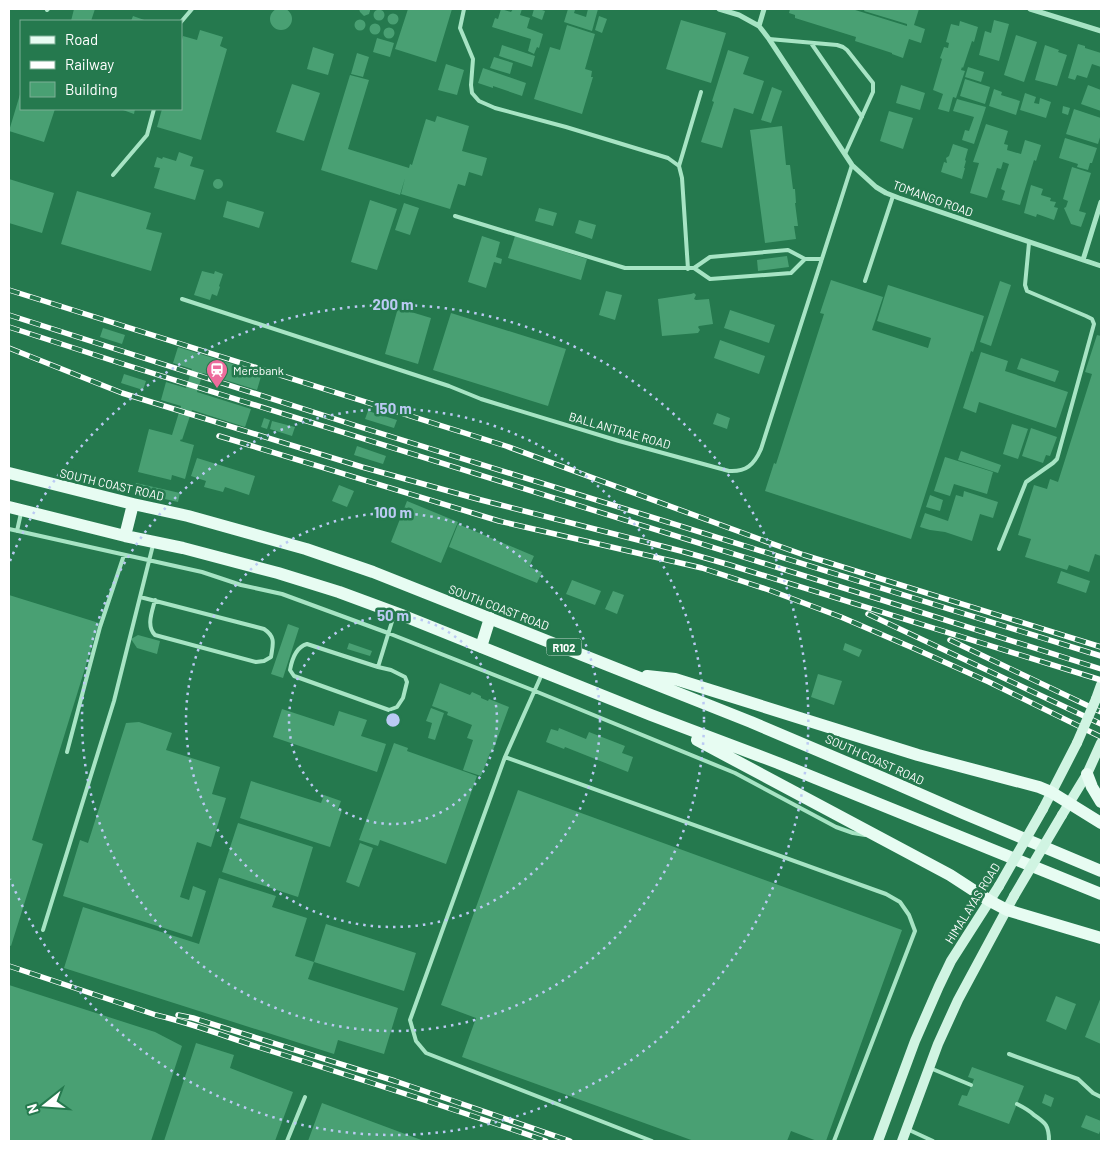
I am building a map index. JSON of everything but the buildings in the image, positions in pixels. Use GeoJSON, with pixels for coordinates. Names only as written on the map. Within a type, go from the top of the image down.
{"type":"FeatureCollection","features":[{"type":"Feature","properties":{"kind":"main road","name":"SOUTH COAST ROAD"},"geometry":{"type":"LineString","coordinates":[[9,473],[188,516],[306,549],[373,572],[813,747],[1101,871]]}},
{"type":"Feature","properties":{"kind":"main road"},"geometry":{"type":"LineString","coordinates":[[124,536],[132,504]]}},
{"type":"Feature","properties":{"kind":"main road","name":"R102"},"geometry":{"type":"LineString","coordinates":[[15,509],[124,536],[183,548],[278,573],[339,592],[778,764],[1101,894]]}},
{"type":"Feature","properties":{"kind":"main road"},"geometry":{"type":"LineString","coordinates":[[481,647],[490,618]]}},
{"type":"Feature","properties":{"kind":"main road"},"geometry":{"type":"LineString","coordinates":[[637,676],[658,676],[675,679],[918,755],[1039,787],[1051,792],[1101,822]]}},
{"type":"Feature","properties":{"kind":"main road"},"geometry":{"type":"LineString","coordinates":[[651,715],[950,875],[1007,910],[1101,938]]}},
{"type":"Feature","properties":{"kind":"main road"},"geometry":{"type":"LineString","coordinates":[[1087,774],[1101,802]]}},
{"type":"Feature","properties":{"kind":"street","name":"TOMANGO ROAD"},"geometry":{"type":"LineString","coordinates":[[719,9],[739,15],[759,26],[852,165],[876,187],[893,196],[1101,266]]}},
{"type":"Feature","properties":{"kind":"street"},"geometry":{"type":"LineString","coordinates":[[759,26],[764,9]]}},
{"type":"Feature","properties":{"kind":"street"},"geometry":{"type":"LineString","coordinates":[[1030,9],[1101,31]]}},
{"type":"Feature","properties":{"kind":"street"},"geometry":{"type":"LineString","coordinates":[[1083,260],[1101,202]]}},
{"type":"Feature","properties":{"kind":"street","name":"HIMALAYAS ROAD"},"geometry":{"type":"LineString","coordinates":[[878,1141],[915,1041],[938,986],[951,961],[990,901],[1043,809],[1099,700],[1101,685]]}},
{"type":"Feature","properties":{"kind":"street"},"geometry":{"type":"LineString","coordinates":[[902,1141],[938,1044],[958,1000],[1014,896],[1087,774],[1101,743]]}},
{"type":"Feature","properties":{"kind":"lane"},"geometry":{"type":"LineString","coordinates":[[182,21],[192,9]]}},
{"type":"Feature","properties":{"kind":"lane"},"geometry":{"type":"LineString","coordinates":[[464,9],[460,28],[473,59],[472,93],[479,101],[495,108],[668,158],[679,166]]}},
{"type":"Feature","properties":{"kind":"lane"},"geometry":{"type":"LineString","coordinates":[[769,39],[843,47],[848,50],[873,83],[873,92],[845,154]]}},
{"type":"Feature","properties":{"kind":"lane"},"geometry":{"type":"LineString","coordinates":[[810,42],[862,117]]}},
{"type":"Feature","properties":{"kind":"lane"},"geometry":{"type":"LineString","coordinates":[[688,269],[682,178],[679,166],[701,92]]}},
{"type":"Feature","properties":{"kind":"lane"},"geometry":{"type":"LineString","coordinates":[[113,175],[147,136],[154,110]]}},
{"type":"Feature","properties":{"kind":"lane","name":"BALLANTRAE ROAD"},"geometry":{"type":"LineString","coordinates":[[182,299],[449,386],[481,399],[619,441],[729,471],[743,470],[750,466],[758,457],[852,165]]}},
{"type":"Feature","properties":{"kind":"lane"},"geometry":{"type":"LineString","coordinates":[[865,281],[893,196]]}},
{"type":"Feature","properties":{"kind":"lane"},"geometry":{"type":"LineString","coordinates":[[455,216],[625,268],[688,269],[694,268],[710,258],[788,250],[805,259],[822,259]]}},
{"type":"Feature","properties":{"kind":"lane"},"geometry":{"type":"LineString","coordinates":[[999,549],[1026,482],[1053,464],[1056,459],[1094,324],[1086,316],[1027,291],[1024,285],[1029,243]]}},
{"type":"Feature","properties":{"kind":"lane"},"geometry":{"type":"LineString","coordinates":[[694,268],[710,279],[791,273],[805,259]]}},
{"type":"Feature","properties":{"kind":"lane"},"geometry":{"type":"LineString","coordinates":[[15,509],[17,531]]}},
{"type":"Feature","properties":{"kind":"lane"},"geometry":{"type":"LineString","coordinates":[[9,529],[202,572],[241,585],[282,594],[388,633],[535,691],[735,773],[836,827],[853,833],[880,837]]}},
{"type":"Feature","properties":{"kind":"lane"},"geometry":{"type":"LineString","coordinates":[[43,930],[114,701],[154,542]]}},
{"type":"Feature","properties":{"kind":"lane"},"geometry":{"type":"LineString","coordinates":[[67,752],[100,627],[124,555]]}},
{"type":"Feature","properties":{"kind":"lane"},"geometry":{"type":"LineString","coordinates":[[140,597],[155,600],[264,629],[270,633],[274,642],[271,657],[264,661],[256,662],[155,635],[151,632],[149,626],[155,600]]}},
{"type":"Feature","properties":{"kind":"lane"},"geometry":{"type":"LineString","coordinates":[[378,668],[394,612]]}},
{"type":"Feature","properties":{"kind":"lane"},"geometry":{"type":"LineString","coordinates":[[308,644],[378,668],[391,670],[407,680],[403,698],[394,709],[385,709],[303,680],[294,676],[290,670],[296,651],[308,644]]}},
{"type":"Feature","properties":{"kind":"lane"},"geometry":{"type":"LineString","coordinates":[[543,672],[505,757],[410,1020],[416,1041],[426,1053],[652,1141]]}},
{"type":"Feature","properties":{"kind":"lane"},"geometry":{"type":"LineString","coordinates":[[505,757],[886,894],[900,902],[909,915],[915,931],[834,1141]]}},
{"type":"Feature","properties":{"kind":"lane"},"geometry":{"type":"LineString","coordinates":[[1009,1054],[1078,1079],[1093,1093],[1101,1097]]}},
{"type":"Feature","properties":{"kind":"lane"},"geometry":{"type":"LineString","coordinates":[[930,1068],[971,1085]]}},
{"type":"Feature","properties":{"kind":"lane"},"geometry":{"type":"LineString","coordinates":[[287,1141],[305,1097]]}},
{"type":"Feature","properties":{"kind":"lane"},"geometry":{"type":"LineString","coordinates":[[1017,1104],[1026,1108],[1045,1122],[1049,1132],[1049,1141]]}},
{"type":"Feature","properties":{"kind":"lane"},"geometry":{"type":"LineString","coordinates":[[907,1129],[933,1141]]}},
{"type":"Feature","properties":{"kind":"railway"},"geometry":{"type":"LineString","coordinates":[[9,290],[506,446],[804,555],[1101,647]]}},
{"type":"Feature","properties":{"kind":"railway"},"geometry":{"type":"LineString","coordinates":[[9,315],[357,426],[1101,656]]}},
{"type":"Feature","properties":{"kind":"railway"},"geometry":{"type":"LineString","coordinates":[[9,327],[1101,669]]}},
{"type":"Feature","properties":{"kind":"railway"},"geometry":{"type":"LineString","coordinates":[[9,348],[122,393],[362,467],[730,565],[1101,680]]}},
{"type":"Feature","properties":{"kind":"railway"},"geometry":{"type":"LineString","coordinates":[[219,436],[499,521],[702,568],[769,590],[841,617],[913,648],[989,682],[1101,737]]}},
{"type":"Feature","properties":{"kind":"railway"},"geometry":{"type":"LineString","coordinates":[[868,614],[1101,724]]}},
{"type":"Feature","properties":{"kind":"railway"},"geometry":{"type":"LineString","coordinates":[[950,640],[1101,712]]}},
{"type":"Feature","properties":{"kind":"railway"},"geometry":{"type":"LineString","coordinates":[[9,966],[546,1141]]}},
{"type":"Feature","properties":{"kind":"railway"},"geometry":{"type":"LineString","coordinates":[[178,1015],[395,1081],[570,1141]]}},
{"type":"Feature","properties":{"kind":"place","name":"Merebank"},"geometry":{"type":"Point","coordinates":[217,389]}}]}
